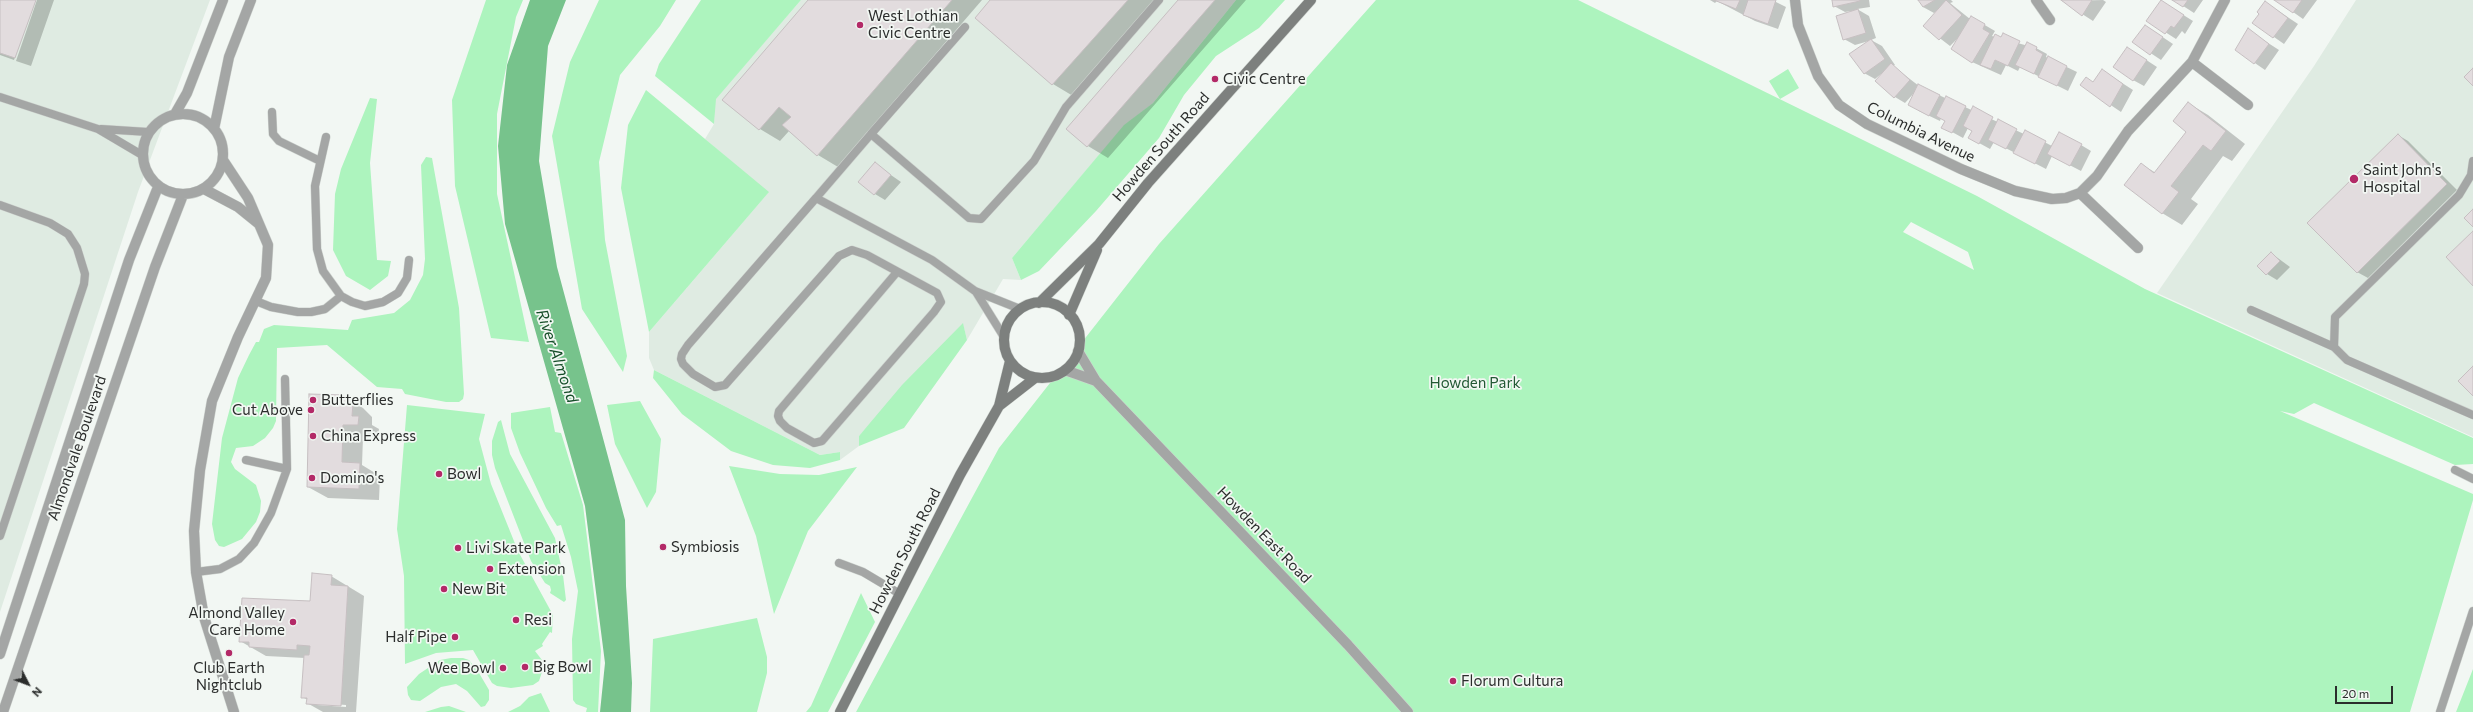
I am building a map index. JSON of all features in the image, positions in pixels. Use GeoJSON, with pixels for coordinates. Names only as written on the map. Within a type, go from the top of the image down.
{"type":"FeatureCollection","features":[{"type":"Feature","properties":{"kind":"main road","name":"Howden South Road"},"geometry":{"type":"LineString","coordinates":[[1020,310],[1039,302],[1099,244],[1148,183],[1311,0]]}},
{"type":"Feature","properties":{"kind":"main road","name":"Howden South Road"},"geometry":{"type":"LineString","coordinates":[[1069,315],[1099,244]]}},
{"type":"Feature","properties":{"kind":"main road"},"geometry":{"type":"LineString","coordinates":[[1020,310],[1012,317],[1004,337],[1005,349],[1010,361],[1021,372],[1035,378],[1056,376],[1073,362],[1078,351],[1078,332],[1069,315],[1050,304],[1039,302]]}},
{"type":"Feature","properties":{"kind":"main road","name":"Howden South Road"},"geometry":{"type":"LineString","coordinates":[[840,712],[960,474],[999,406],[1010,361]]}},
{"type":"Feature","properties":{"kind":"main road","name":"Howden South Road"},"geometry":{"type":"LineString","coordinates":[[999,406],[1035,378]]}},
{"type":"Feature","properties":{"kind":"street"},"geometry":{"type":"LineString","coordinates":[[175,114],[187,93],[223,0]]}},
{"type":"Feature","properties":{"kind":"street"},"geometry":{"type":"LineString","coordinates":[[214,129],[229,57],[251,0]]}},
{"type":"Feature","properties":{"kind":"street","name":"Columbia Avenue"},"geometry":{"type":"LineString","coordinates":[[1795,0],[1798,25],[1818,76],[1839,105],[1867,124],[1961,170],[2015,191],[2052,199],[2066,198],[2080,193],[2097,176],[2128,131],[2192,62],[2225,0]]}},
{"type":"Feature","properties":{"kind":"street"},"geometry":{"type":"LineString","coordinates":[[2036,0],[2050,20]]}},
{"type":"Feature","properties":{"kind":"street"},"geometry":{"type":"LineString","coordinates":[[2192,62],[2248,105]]}},
{"type":"Feature","properties":{"kind":"street"},"geometry":{"type":"LineString","coordinates":[[175,114],[190,114],[203,119],[214,129],[223,149],[223,160],[213,182],[204,189],[184,195],[175,194],[158,187],[147,172],[142,155],[144,142],[148,132],[164,118],[175,114]]}},
{"type":"Feature","properties":{"kind":"street"},"geometry":{"type":"LineString","coordinates":[[223,160],[248,198],[261,225],[268,246],[266,278],[212,401],[200,470],[194,531],[196,572],[204,617],[234,712]]}},
{"type":"Feature","properties":{"kind":"street","name":"Almondvale Boulevard"},"geometry":{"type":"LineString","coordinates":[[0,654],[129,260],[158,187]]}},
{"type":"Feature","properties":{"kind":"street"},"geometry":{"type":"LineString","coordinates":[[204,189],[238,207],[261,225]]}},
{"type":"Feature","properties":{"kind":"street"},"geometry":{"type":"LineString","coordinates":[[2080,193],[2138,248]]}},
{"type":"Feature","properties":{"kind":"street","name":"Almondvale Boulevard"},"geometry":{"type":"LineString","coordinates":[[4,712],[155,267],[184,195]]}},
{"type":"Feature","properties":{"kind":"street","name":"Howden East Road"},"geometry":{"type":"LineString","coordinates":[[1078,351],[1096,381],[1348,645],[1408,712]]}},
{"type":"Feature","properties":{"kind":"street","name":"Howden East Road"},"geometry":{"type":"LineString","coordinates":[[1065,370],[1096,381]]}},
{"type":"Feature","properties":{"kind":"lane"},"geometry":{"type":"LineString","coordinates":[[871,134],[969,218],[981,219],[1034,161],[1066,107],[1159,0]]}},
{"type":"Feature","properties":{"kind":"lane"},"geometry":{"type":"LineString","coordinates":[[897,272],[779,411],[778,416],[780,421],[787,428],[814,443],[822,441],[934,312],[941,302],[937,293],[897,272],[857,251],[844,252],[725,385],[715,387],[687,369],[680,359],[688,344],[965,27]]}},
{"type":"Feature","properties":{"kind":"lane"},"geometry":{"type":"LineString","coordinates":[[0,97],[98,129],[142,155]]}},
{"type":"Feature","properties":{"kind":"lane"},"geometry":{"type":"LineString","coordinates":[[272,112],[273,134],[279,141],[320,161]]}},
{"type":"Feature","properties":{"kind":"lane"},"geometry":{"type":"LineString","coordinates":[[98,129],[148,132]]}},
{"type":"Feature","properties":{"kind":"lane"},"geometry":{"type":"LineString","coordinates":[[326,137],[315,186],[317,249],[323,271],[342,296],[352,302],[364,306],[383,302],[398,293],[407,278],[409,260]]}},
{"type":"Feature","properties":{"kind":"lane"},"geometry":{"type":"LineString","coordinates":[[2334,346],[2335,317],[2459,195],[2470,175],[2473,161]]}},
{"type":"Feature","properties":{"kind":"lane"},"geometry":{"type":"LineString","coordinates":[[816,198],[932,260],[976,291],[1020,310]]}},
{"type":"Feature","properties":{"kind":"lane"},"geometry":{"type":"LineString","coordinates":[[0,205],[50,222],[68,234],[77,248],[85,274],[84,284],[0,536]]}},
{"type":"Feature","properties":{"kind":"lane"},"geometry":{"type":"LineString","coordinates":[[976,291],[1004,337]]}},
{"type":"Feature","properties":{"kind":"lane"},"geometry":{"type":"LineString","coordinates":[[256,301],[278,308],[311,312],[325,308],[342,296]]}},
{"type":"Feature","properties":{"kind":"lane"},"geometry":{"type":"LineString","coordinates":[[2251,310],[2334,346],[2347,360],[2473,415]]}},
{"type":"Feature","properties":{"kind":"lane"},"geometry":{"type":"LineString","coordinates":[[196,572],[220,569],[239,559],[254,543],[272,513],[287,469],[285,379]]}},
{"type":"Feature","properties":{"kind":"lane"},"geometry":{"type":"LineString","coordinates":[[246,460],[287,469]]}},
{"type":"Feature","properties":{"kind":"lane"},"geometry":{"type":"LineString","coordinates":[[2455,470],[2473,480]]}},
{"type":"Feature","properties":{"kind":"lane"},"geometry":{"type":"LineString","coordinates":[[839,563],[863,572],[900,594]]}},
{"type":"Feature","properties":{"kind":"lane"},"geometry":{"type":"LineString","coordinates":[[2440,712],[2472,614]]}},
{"type":"Feature","properties":{"kind":"shaded area"},"geometry":{"type":"Polygon","coordinates":[[[0,0],[210,0],[138,192],[0,612],[0,0]]]}},
{"type":"Feature","properties":{"kind":"shaded area"},"geometry":{"type":"Polygon","coordinates":[[[801,0],[1236,0],[1153,103],[1124,126],[1012,258],[1021,280],[1003,279],[967,340],[963,324],[859,436],[859,446],[840,460],[840,452],[820,455],[654,370],[649,358],[649,332],[768,193],[705,139],[714,124],[715,99],[801,0]]]}},
{"type":"Feature","properties":{"kind":"shaded area","name":"Saint John's Hospital"},"geometry":{"type":"Polygon","coordinates":[[[2356,0],[2473,0],[2473,437],[2157,293],[2314,66],[2356,0]]]}},
{"type":"Feature","properties":{"kind":"green space"},"geometry":{"type":"Polygon","coordinates":[[[486,0],[523,0],[516,17],[497,114],[497,194],[529,342],[491,338],[455,186],[452,100],[486,0]]]}},
{"type":"Feature","properties":{"kind":"green space"},"geometry":{"type":"Polygon","coordinates":[[[599,0],[676,0],[660,26],[620,75],[599,162],[605,240],[627,356],[623,372],[582,309],[552,136],[570,62],[599,0]]]}},
{"type":"Feature","properties":{"kind":"green space"},"geometry":{"type":"Polygon","coordinates":[[[701,0],[801,0],[716,99],[714,124],[655,76],[659,64],[701,0]]]}},
{"type":"Feature","properties":{"kind":"green space"},"geometry":{"type":"Polygon","coordinates":[[[1236,0],[1285,0],[1259,28],[1216,56],[1184,95],[1159,138],[1096,211],[1039,271],[1021,280],[1012,258],[1124,125],[1153,103],[1236,0]]]}},
{"type":"Feature","properties":{"kind":"green space","name":"Howden Park"},"geometry":{"type":"Polygon","coordinates":[[[1376,0],[1578,0],[1977,196],[2145,289],[2473,438],[2473,464],[2455,465],[2314,403],[2294,414],[2280,411],[2473,494],[2473,500],[2410,712],[856,712],[999,448],[1159,244],[1376,0]],[[1911,222],[1903,232],[1974,270],[1968,252],[1911,222]]]}},
{"type":"Feature","properties":{"kind":"green space"},"geometry":{"type":"Polygon","coordinates":[[[1788,69],[1799,88],[1780,99],[1769,81],[1788,69]]]}},
{"type":"Feature","properties":{"kind":"green space"},"geometry":{"type":"Polygon","coordinates":[[[646,90],[769,192],[649,332],[621,188],[628,125],[646,90]]]}},
{"type":"Feature","properties":{"kind":"green space"},"geometry":{"type":"Polygon","coordinates":[[[370,98],[377,99],[370,163],[377,260],[391,261],[388,276],[370,290],[346,276],[333,250],[335,194],[341,169],[370,98]]]}},
{"type":"Feature","properties":{"kind":"green space"},"geometry":{"type":"Polygon","coordinates":[[[426,157],[432,158],[459,308],[464,394],[463,399],[459,402],[446,402],[405,394],[402,389],[377,387],[327,345],[277,348],[276,421],[273,428],[265,438],[253,446],[236,448],[231,462],[235,469],[256,485],[261,501],[260,512],[256,522],[242,539],[224,547],[219,546],[215,540],[212,524],[222,438],[238,378],[249,355],[256,342],[259,342],[264,329],[274,325],[348,330],[352,320],[394,313],[410,300],[423,275],[425,259],[421,165],[426,157]]]}},
{"type":"Feature","properties":{"kind":"green space"},"geometry":{"type":"Polygon","coordinates":[[[963,323],[967,340],[904,428],[859,446],[859,436],[902,385],[963,323]]]}},
{"type":"Feature","properties":{"kind":"green space"},"geometry":{"type":"Polygon","coordinates":[[[654,370],[820,455],[840,452],[840,460],[810,468],[773,465],[731,451],[682,414],[653,378],[654,370]]]}},
{"type":"Feature","properties":{"kind":"green space"},"geometry":{"type":"Polygon","coordinates":[[[640,401],[661,439],[656,492],[647,508],[615,444],[607,405],[640,401]]]}},
{"type":"Feature","properties":{"kind":"green space","name":"Livi Skate Park"},"geometry":{"type":"Polygon","coordinates":[[[407,405],[485,414],[479,439],[491,484],[518,551],[553,615],[552,633],[550,632],[542,644],[543,646],[535,651],[542,660],[543,669],[539,681],[533,685],[511,688],[497,686],[492,683],[473,650],[436,653],[405,664],[404,576],[397,529],[407,405]]]}},
{"type":"Feature","properties":{"kind":"green space"},"geometry":{"type":"Polygon","coordinates":[[[550,407],[555,432],[561,433],[583,505],[601,651],[598,712],[586,712],[587,708],[576,704],[573,700],[572,639],[578,591],[571,557],[561,525],[557,526],[546,508],[520,453],[511,428],[511,413],[550,407]]]}},
{"type":"Feature","properties":{"kind":"green space"},"geometry":{"type":"Polygon","coordinates":[[[501,420],[510,454],[555,538],[563,575],[566,600],[564,602],[550,593],[550,586],[545,583],[531,561],[495,468],[492,455],[492,441],[498,422],[501,420]]]}},
{"type":"Feature","properties":{"kind":"green space"},"geometry":{"type":"Polygon","coordinates":[[[729,466],[780,474],[819,475],[857,467],[808,531],[774,614],[756,536],[729,466]]]}},
{"type":"Feature","properties":{"kind":"green space"},"geometry":{"type":"Polygon","coordinates":[[[861,593],[875,622],[828,712],[806,712],[811,706],[861,593]]]}},
{"type":"Feature","properties":{"kind":"green space"},"geometry":{"type":"Polygon","coordinates":[[[757,618],[767,657],[767,673],[757,712],[650,712],[653,639],[757,618]]]}},
{"type":"Feature","properties":{"kind":"green space"},"geometry":{"type":"Polygon","coordinates":[[[463,658],[469,660],[479,673],[489,690],[489,700],[485,706],[481,707],[467,691],[456,684],[441,687],[420,701],[411,700],[408,695],[407,687],[419,674],[440,660],[463,658]]]}},
{"type":"Feature","properties":{"kind":"green space"},"geometry":{"type":"Polygon","coordinates":[[[2473,669],[2473,712],[2456,712],[2473,669]]]}},
{"type":"Feature","properties":{"kind":"green space"},"geometry":{"type":"Polygon","coordinates":[[[541,693],[550,712],[508,712],[520,706],[529,697],[541,693]]]}},
{"type":"Feature","properties":{"kind":"green space"},"geometry":{"type":"Polygon","coordinates":[[[449,706],[466,712],[425,712],[441,707],[449,706]]]}},
{"type":"Feature","properties":{"kind":"water","name":"River Almond"},"geometry":{"type":"Polygon","coordinates":[[[530,0],[566,0],[548,46],[539,161],[557,267],[625,520],[626,586],[632,683],[631,712],[600,712],[605,663],[585,506],[505,224],[498,146],[507,65],[530,0]]]}},
{"type":"Feature","properties":{"kind":"building"},"geometry":{"type":"Polygon","coordinates":[[[0,0],[36,0],[15,58],[0,53],[0,0]]]}},
{"type":"Feature","properties":{"kind":"building"},"geometry":{"type":"Polygon","coordinates":[[[808,0],[952,0],[817,156],[782,125],[791,117],[779,107],[759,130],[722,100],[808,0]]]}},
{"type":"Feature","properties":{"kind":"building"},"geometry":{"type":"Polygon","coordinates":[[[990,0],[1128,0],[1052,85],[975,18],[990,0]]]}},
{"type":"Feature","properties":{"kind":"building"},"geometry":{"type":"Polygon","coordinates":[[[1178,0],[1215,0],[1087,147],[1066,129],[1178,0]]]}},
{"type":"Feature","properties":{"kind":"building"},"geometry":{"type":"Polygon","coordinates":[[[1714,0],[1740,0],[1736,9],[1714,0]]]}},
{"type":"Feature","properties":{"kind":"building"},"geometry":{"type":"Polygon","coordinates":[[[1748,0],[1776,0],[1768,24],[1743,15],[1748,0]]]}},
{"type":"Feature","properties":{"kind":"building"},"geometry":{"type":"Polygon","coordinates":[[[1832,0],[1860,0],[1860,1],[1833,7],[1832,0]]]}},
{"type":"Feature","properties":{"kind":"building"},"geometry":{"type":"Polygon","coordinates":[[[1918,0],[1935,0],[1923,7],[1918,0]]]}},
{"type":"Feature","properties":{"kind":"building"},"geometry":{"type":"Polygon","coordinates":[[[1946,0],[1962,15],[1939,40],[1923,26],[1946,0]]]}},
{"type":"Feature","properties":{"kind":"building"},"geometry":{"type":"Polygon","coordinates":[[[2061,0],[2092,0],[2082,16],[2061,0]]]}},
{"type":"Feature","properties":{"kind":"building"},"geometry":{"type":"Polygon","coordinates":[[[2161,0],[2184,15],[2174,28],[2171,26],[2165,34],[2146,21],[2161,0]]]}},
{"type":"Feature","properties":{"kind":"building"},"geometry":{"type":"Polygon","coordinates":[[[2172,0],[2188,0],[2183,7],[2172,0]]]}},
{"type":"Feature","properties":{"kind":"building"},"geometry":{"type":"Polygon","coordinates":[[[2274,0],[2302,0],[2293,13],[2274,0]]]}},
{"type":"Feature","properties":{"kind":"building"},"geometry":{"type":"Polygon","coordinates":[[[2265,1],[2288,18],[2273,38],[2252,23],[2259,14],[2257,12],[2265,1]]]}},
{"type":"Feature","properties":{"kind":"building"},"geometry":{"type":"Polygon","coordinates":[[[1858,9],[1866,33],[1843,40],[1836,16],[1858,9]]]}},
{"type":"Feature","properties":{"kind":"building"},"geometry":{"type":"Polygon","coordinates":[[[1971,16],[1985,24],[1983,29],[1990,33],[1972,63],[1951,49],[1971,16]]]}},
{"type":"Feature","properties":{"kind":"building"},"geometry":{"type":"Polygon","coordinates":[[[2145,25],[2163,37],[2150,55],[2132,42],[2145,25]]]}},
{"type":"Feature","properties":{"kind":"building"},"geometry":{"type":"Polygon","coordinates":[[[2248,28],[2269,44],[2254,64],[2235,50],[2248,28]]]}},
{"type":"Feature","properties":{"kind":"building"},"geometry":{"type":"Polygon","coordinates":[[[2003,33],[2020,41],[2008,66],[1995,60],[1991,69],[1980,65],[1995,34],[2001,37],[2003,33]]]}},
{"type":"Feature","properties":{"kind":"building"},"geometry":{"type":"Polygon","coordinates":[[[1871,39],[1885,59],[1864,74],[1849,54],[1871,39]]]}},
{"type":"Feature","properties":{"kind":"building"},"geometry":{"type":"Polygon","coordinates":[[[2027,42],[2037,47],[2036,50],[2043,54],[2034,74],[2015,65],[2027,42]]]}},
{"type":"Feature","properties":{"kind":"building"},"geometry":{"type":"Polygon","coordinates":[[[2127,47],[2147,60],[2133,81],[2113,67],[2127,47]]]}},
{"type":"Feature","properties":{"kind":"building"},"geometry":{"type":"Polygon","coordinates":[[[2048,56],[2067,66],[2057,86],[2038,77],[2048,56]]]}},
{"type":"Feature","properties":{"kind":"building"},"geometry":{"type":"Polygon","coordinates":[[[1891,63],[1910,80],[1894,98],[1875,81],[1891,63]]]}},
{"type":"Feature","properties":{"kind":"building"},"geometry":{"type":"Polygon","coordinates":[[[2473,68],[2473,86],[2464,77],[2473,68]]]}},
{"type":"Feature","properties":{"kind":"building"},"geometry":{"type":"Polygon","coordinates":[[[2102,69],[2123,84],[2110,107],[2080,85],[2086,77],[2093,82],[2102,69]]]}},
{"type":"Feature","properties":{"kind":"building"},"geometry":{"type":"Polygon","coordinates":[[[1918,84],[1940,95],[1929,116],[1908,105],[1918,84]]]}},
{"type":"Feature","properties":{"kind":"building"},"geometry":{"type":"Polygon","coordinates":[[[1946,96],[1966,106],[1952,133],[1941,128],[1945,121],[1936,116],[1946,96]]]}},
{"type":"Feature","properties":{"kind":"building"},"geometry":{"type":"Polygon","coordinates":[[[2188,102],[2226,131],[2211,151],[2203,145],[2171,186],[2179,192],[2162,214],[2124,185],[2141,163],[2154,173],[2186,132],[2173,121],[2188,102]]]}},
{"type":"Feature","properties":{"kind":"building"},"geometry":{"type":"Polygon","coordinates":[[[1973,106],[1993,117],[1979,144],[1968,138],[1972,131],[1963,126],[1973,106]]]}},
{"type":"Feature","properties":{"kind":"building"},"geometry":{"type":"Polygon","coordinates":[[[1998,119],[2017,129],[2006,149],[1988,140],[1998,119]]]}},
{"type":"Feature","properties":{"kind":"building"},"geometry":{"type":"Polygon","coordinates":[[[2025,130],[2046,141],[2035,164],[2013,153],[2025,130]]]}},
{"type":"Feature","properties":{"kind":"building"},"geometry":{"type":"Polygon","coordinates":[[[2059,132],[2082,144],[2070,166],[2047,154],[2059,132]]]}},
{"type":"Feature","properties":{"kind":"building"},"geometry":{"type":"Polygon","coordinates":[[[2398,134],[2447,184],[2357,273],[2307,223],[2398,134]]]}},
{"type":"Feature","properties":{"kind":"building"},"geometry":{"type":"Polygon","coordinates":[[[875,162],[891,175],[874,195],[858,182],[875,162]]]}},
{"type":"Feature","properties":{"kind":"building"},"geometry":{"type":"Polygon","coordinates":[[[2473,209],[2473,227],[2464,218],[2473,209]]]}},
{"type":"Feature","properties":{"kind":"building"},"geometry":{"type":"Polygon","coordinates":[[[2473,231],[2473,286],[2446,257],[2473,231]]]}},
{"type":"Feature","properties":{"kind":"building"},"geometry":{"type":"Polygon","coordinates":[[[2271,252],[2280,261],[2266,275],[2257,266],[2271,252]]]}},
{"type":"Feature","properties":{"kind":"building"},"geometry":{"type":"Polygon","coordinates":[[[2473,366],[2473,396],[2458,381],[2473,366]]]}},
{"type":"Feature","properties":{"kind":"building"},"geometry":{"type":"Polygon","coordinates":[[[309,394],[343,395],[353,404],[352,416],[359,416],[358,425],[343,425],[342,462],[360,463],[359,489],[307,487],[309,394]]]}},
{"type":"Feature","properties":{"kind":"building","name":"Almond Valley Care Home"},"geometry":{"type":"Polygon","coordinates":[[[312,573],[332,575],[331,585],[348,586],[341,706],[306,704],[307,698],[301,698],[304,655],[309,655],[310,646],[297,645],[297,650],[249,647],[249,642],[239,642],[242,598],[310,601],[312,573]]]}},
{"type":"Feature","properties":{"kind":"place","name":"West Lothian Civic Centre"},"geometry":{"type":"Point","coordinates":[860,25]}},
{"type":"Feature","properties":{"kind":"place","name":"Civic Centre"},"geometry":{"type":"Point","coordinates":[1215,79]}},
{"type":"Feature","properties":{"kind":"place","name":"Saint John's Hospital"},"geometry":{"type":"Point","coordinates":[2354,179]}},
{"type":"Feature","properties":{"kind":"place","name":"Butterflies"},"geometry":{"type":"Point","coordinates":[313,400]}},
{"type":"Feature","properties":{"kind":"place","name":"Cut Above"},"geometry":{"type":"Point","coordinates":[311,410]}},
{"type":"Feature","properties":{"kind":"place","name":"China Express"},"geometry":{"type":"Point","coordinates":[313,436]}},
{"type":"Feature","properties":{"kind":"place","name":"Bowl"},"geometry":{"type":"Point","coordinates":[439,474]}},
{"type":"Feature","properties":{"kind":"place","name":"Domino's"},"geometry":{"type":"Point","coordinates":[312,478]}},
{"type":"Feature","properties":{"kind":"place","name":"Symbiosis"},"geometry":{"type":"Point","coordinates":[663,547]}},
{"type":"Feature","properties":{"kind":"place","name":"Livi Skate Park"},"geometry":{"type":"Point","coordinates":[458,548]}},
{"type":"Feature","properties":{"kind":"place","name":"Extension"},"geometry":{"type":"Point","coordinates":[490,569]}},
{"type":"Feature","properties":{"kind":"place","name":"New Bit"},"geometry":{"type":"Point","coordinates":[444,589]}},
{"type":"Feature","properties":{"kind":"place","name":"Resi"},"geometry":{"type":"Point","coordinates":[516,620]}},
{"type":"Feature","properties":{"kind":"place","name":"Almond Valley Care Home"},"geometry":{"type":"Point","coordinates":[293,622]}},
{"type":"Feature","properties":{"kind":"place","name":"Half Pipe"},"geometry":{"type":"Point","coordinates":[455,637]}},
{"type":"Feature","properties":{"kind":"place","name":"Club Earth Nightclub"},"geometry":{"type":"Point","coordinates":[229,653]}},
{"type":"Feature","properties":{"kind":"place","name":"Big Bowl"},"geometry":{"type":"Point","coordinates":[525,667]}},
{"type":"Feature","properties":{"kind":"place","name":"Wee Bowl"},"geometry":{"type":"Point","coordinates":[503,668]}},
{"type":"Feature","properties":{"kind":"place","name":"Florum Cultura"},"geometry":{"type":"Point","coordinates":[1453,681]}}]}
